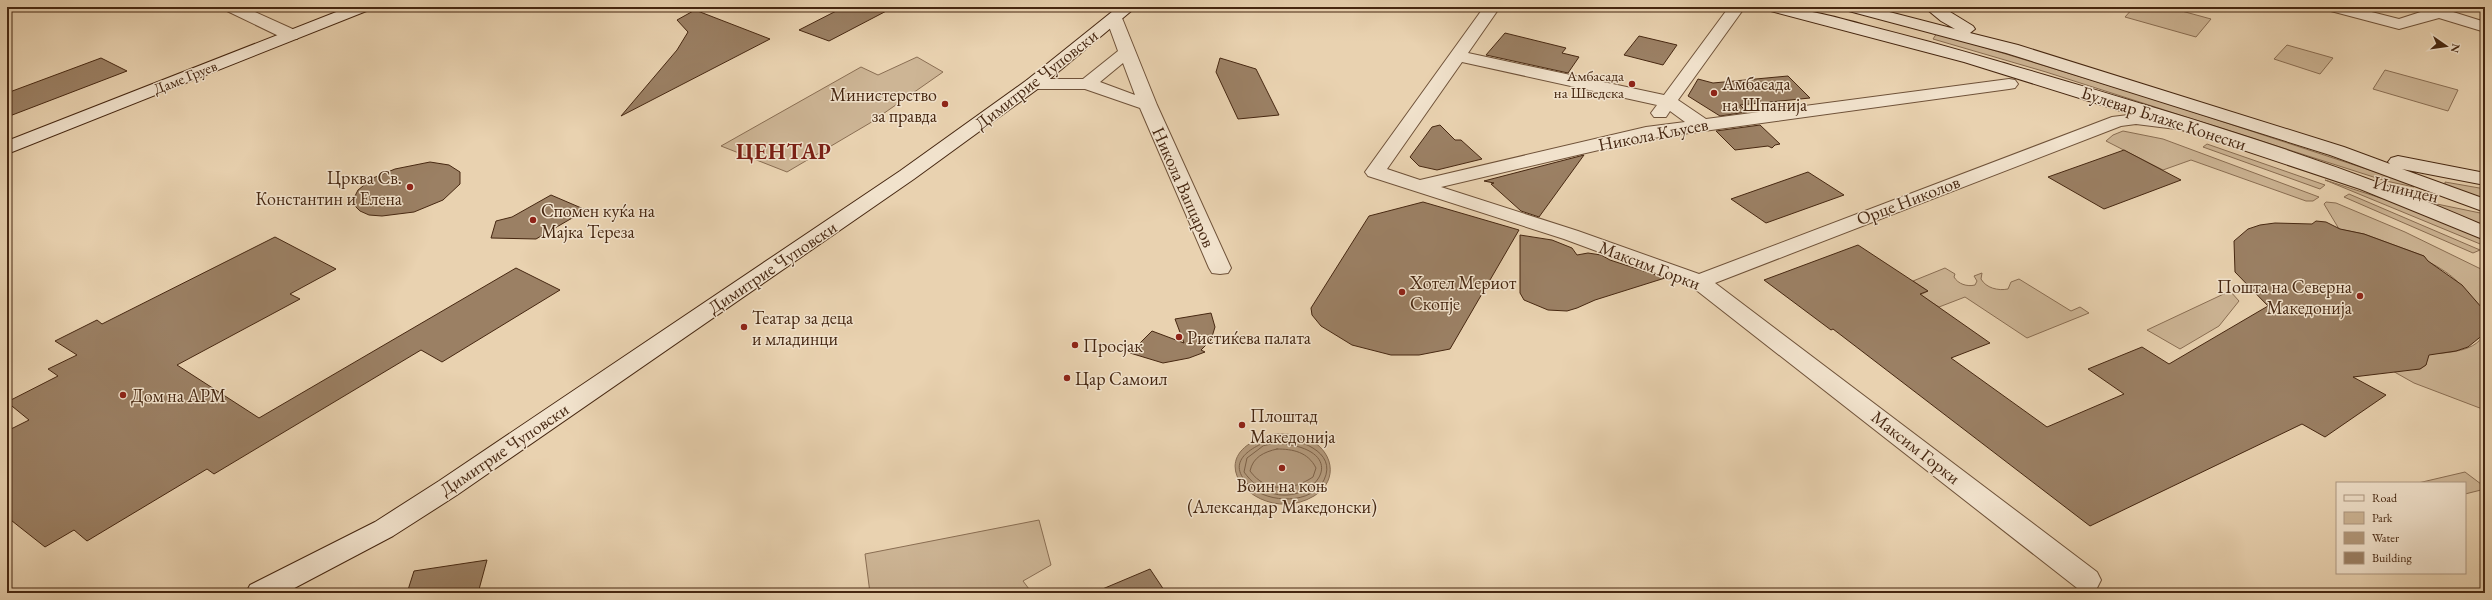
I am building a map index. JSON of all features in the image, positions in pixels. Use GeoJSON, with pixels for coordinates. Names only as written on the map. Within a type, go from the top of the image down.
{"type":"FeatureCollection","features":[{"type":"Feature","properties":{"kind":"street"},"geometry":{"type":"LineString","coordinates":[[231,7],[291,35]]}},
{"type":"Feature","properties":{"kind":"street","name":"Даме Груев"},"geometry":{"type":"LineString","coordinates":[[7,148],[363,7]]}},
{"type":"Feature","properties":{"kind":"street","name":"Димитрие Чуповски"},"geometry":{"type":"LineString","coordinates":[[260,593],[356,544],[407,514],[907,175],[1033,84],[1128,7]]}},
{"type":"Feature","properties":{"kind":"street","name":"Максим Горки"},"geometry":{"type":"LineString","coordinates":[[1492,7],[1461,57],[1376,172],[1571,235],[1699,281],[2087,580]]}},
{"type":"Feature","properties":{"kind":"street"},"geometry":{"type":"LineString","coordinates":[[1646,132],[1737,7]]}},
{"type":"Feature","properties":{"kind":"street","name":"Булевар Блаже Конески"},"geometry":{"type":"LineString","coordinates":[[1773,7],[1879,33],[2005,68],[2327,170],[2485,234]]}},
{"type":"Feature","properties":{"kind":"street"},"geometry":{"type":"LineString","coordinates":[[1836,22],[1846,7]]}},
{"type":"Feature","properties":{"kind":"street","name":"Булевар Блаже Конески"},"geometry":{"type":"LineString","coordinates":[[1851,7],[1893,12],[2338,151],[2485,207]]}},
{"type":"Feature","properties":{"kind":"street"},"geometry":{"type":"LineString","coordinates":[[1932,7],[1952,21],[2012,49]]}},
{"type":"Feature","properties":{"kind":"street"},"geometry":{"type":"LineString","coordinates":[[2333,7],[2399,24],[2442,10],[2485,28]]}},
{"type":"Feature","properties":{"kind":"street"},"geometry":{"type":"LineString","coordinates":[[1879,33],[1893,12]]}},
{"type":"Feature","properties":{"kind":"street","name":"Никола Вапцаров"},"geometry":{"type":"LineString","coordinates":[[1114,18],[1148,105],[1220,268]]}},
{"type":"Feature","properties":{"kind":"street"},"geometry":{"type":"LineString","coordinates":[[2466,38],[2485,28]]}},
{"type":"Feature","properties":{"kind":"street"},"geometry":{"type":"LineString","coordinates":[[1087,84],[1127,52]]}},
{"type":"Feature","properties":{"kind":"street"},"geometry":{"type":"LineString","coordinates":[[1461,57],[1669,102],[1700,124]]}},
{"type":"Feature","properties":{"kind":"street","name":"Никола Вапцаров"},"geometry":{"type":"LineString","coordinates":[[1033,84],[1087,84],[1148,105]]}},
{"type":"Feature","properties":{"kind":"street","name":"Никола Кљусев"},"geometry":{"type":"LineString","coordinates":[[1419,186],[1646,132],[2009,84]]}},
{"type":"Feature","properties":{"kind":"street"},"geometry":{"type":"LineString","coordinates":[[2085,93],[2105,103],[2116,112],[2118,121]]}},
{"type":"Feature","properties":{"kind":"street","name":"Орце Николов"},"geometry":{"type":"LineString","coordinates":[[1699,281],[2118,121],[2158,120],[2182,124]]}},
{"type":"Feature","properties":{"kind":"street","name":"Илинден"},"geometry":{"type":"LineString","coordinates":[[2338,151],[2485,179]]}},
{"type":"Feature","properties":{"kind":"street","name":"Илинден"},"geometry":{"type":"LineString","coordinates":[[2327,170],[2485,207]]}},
{"type":"Feature","properties":{"kind":"green space"},"geometry":{"type":"Polygon","coordinates":[[[2134,7],[2167,7],[2211,19],[2196,37],[2125,17],[2134,7]]]}},
{"type":"Feature","properties":{"kind":"green space"},"geometry":{"type":"Polygon","coordinates":[[[1937,33],[2163,102],[2409,183],[2414,187],[2386,181],[2046,72],[1933,39],[1937,33]]]}},
{"type":"Feature","properties":{"kind":"green space"},"geometry":{"type":"Polygon","coordinates":[[[2287,45],[2333,58],[2320,74],[2274,59],[2287,45]]]}},
{"type":"Feature","properties":{"kind":"green space"},"geometry":{"type":"Polygon","coordinates":[[[917,57],[943,72],[870,123],[787,172],[721,146],[861,67],[878,75],[917,57]]]}},
{"type":"Feature","properties":{"kind":"green space"},"geometry":{"type":"Polygon","coordinates":[[[2385,70],[2458,90],[2448,111],[2373,89],[2385,70]]]}},
{"type":"Feature","properties":{"kind":"green space"},"geometry":{"type":"Polygon","coordinates":[[[2123,131],[2163,139],[2319,197],[2313,201],[2306,201],[2191,160],[2163,170],[2106,141],[2113,135],[2123,131]]]}},
{"type":"Feature","properties":{"kind":"green space"},"geometry":{"type":"Polygon","coordinates":[[[2207,144],[2325,185],[2320,189],[2203,147],[2207,144]]]}},
{"type":"Feature","properties":{"kind":"green space"},"geometry":{"type":"Polygon","coordinates":[[[2325,180],[2390,201],[2485,240],[2485,246],[2325,180]]]}},
{"type":"Feature","properties":{"kind":"green space"},"geometry":{"type":"Polygon","coordinates":[[[2445,182],[2485,189],[2485,201],[2445,185],[2445,182]]]}},
{"type":"Feature","properties":{"kind":"green space"},"geometry":{"type":"Polygon","coordinates":[[[2349,194],[2480,250],[2473,253],[2344,197],[2349,194]]]}},
{"type":"Feature","properties":{"kind":"green space"},"geometry":{"type":"Polygon","coordinates":[[[2326,202],[2336,203],[2405,232],[2485,271],[2485,321],[2484,316],[2477,314],[2473,304],[2458,282],[2445,271],[2427,261],[2424,256],[2364,234],[2339,229],[2324,204],[2326,202]]]}},
{"type":"Feature","properties":{"kind":"green space"},"geometry":{"type":"Polygon","coordinates":[[[2432,204],[2485,214],[2485,227],[2432,204]]]}},
{"type":"Feature","properties":{"kind":"green space"},"geometry":{"type":"Polygon","coordinates":[[[1945,268],[1955,274],[1954,277],[1960,283],[1972,286],[1975,285],[1977,281],[1974,276],[1982,273],[1981,279],[1986,285],[2000,290],[2008,289],[2011,282],[2019,279],[2071,311],[2080,307],[2089,313],[2027,338],[1965,297],[1939,307],[1920,295],[1928,291],[1913,281],[1945,268]]]}},
{"type":"Feature","properties":{"kind":"green space"},"geometry":{"type":"Polygon","coordinates":[[[2230,291],[2239,301],[2219,326],[2180,349],[2147,330],[2230,291]]]}},
{"type":"Feature","properties":{"kind":"green space"},"geometry":{"type":"Polygon","coordinates":[[[2485,330],[2485,410],[2414,383],[2382,365],[2420,369],[2426,365],[2426,354],[2451,352],[2469,347],[2482,338],[2485,330]]]}},
{"type":"Feature","properties":{"kind":"green space"},"geometry":{"type":"Polygon","coordinates":[[[2465,472],[2485,487],[2485,489],[2466,494],[2466,482],[2422,482],[2465,472]]]}},
{"type":"Feature","properties":{"kind":"green space"},"geometry":{"type":"Polygon","coordinates":[[[1039,520],[1051,565],[1023,581],[1032,593],[870,593],[865,554],[1039,520]]]}},
{"type":"Feature","properties":{"kind":"water"},"geometry":{"type":"Polygon","coordinates":[[[1275,434],[1295,435],[1306,438],[1322,449],[1330,465],[1330,474],[1328,482],[1314,496],[1293,504],[1273,503],[1255,496],[1242,484],[1235,471],[1238,456],[1250,443],[1275,434]]]}},
{"type":"Feature","properties":{"kind":"building"},"geometry":{"type":"Polygon","coordinates":[[[844,7],[894,7],[829,41],[799,30],[844,7]]]}},
{"type":"Feature","properties":{"kind":"building"},"geometry":{"type":"Polygon","coordinates":[[[695,10],[770,39],[621,116],[677,50],[688,32],[677,20],[695,10]]]}},
{"type":"Feature","properties":{"kind":"building"},"geometry":{"type":"Polygon","coordinates":[[[1505,33],[1566,48],[1562,53],[1579,57],[1568,73],[1486,55],[1505,33]]]}},
{"type":"Feature","properties":{"kind":"building"},"geometry":{"type":"Polygon","coordinates":[[[1639,36],[1677,45],[1663,65],[1624,55],[1639,36]]]}},
{"type":"Feature","properties":{"kind":"building"},"geometry":{"type":"Polygon","coordinates":[[[101,58],[127,71],[7,117],[7,93],[101,58]]]}},
{"type":"Feature","properties":{"kind":"building"},"geometry":{"type":"Polygon","coordinates":[[[1220,58],[1256,69],[1279,115],[1238,119],[1216,72],[1220,58]]]}},
{"type":"Feature","properties":{"kind":"building"},"geometry":{"type":"Polygon","coordinates":[[[1788,76],[1810,98],[1740,105],[1747,112],[1720,116],[1688,96],[1698,79],[1713,83],[1788,76]]]}},
{"type":"Feature","properties":{"kind":"building"},"geometry":{"type":"Polygon","coordinates":[[[1440,125],[1455,140],[1461,140],[1482,159],[1437,170],[1419,166],[1410,157],[1432,127],[1440,125]]]}},
{"type":"Feature","properties":{"kind":"building"},"geometry":{"type":"Polygon","coordinates":[[[1760,125],[1780,144],[1775,145],[1772,148],[1768,146],[1735,150],[1716,131],[1760,125]]]}},
{"type":"Feature","properties":{"kind":"building"},"geometry":{"type":"Polygon","coordinates":[[[2124,150],[2181,180],[2104,209],[2048,177],[2124,150]]]}},
{"type":"Feature","properties":{"kind":"building"},"geometry":{"type":"Polygon","coordinates":[[[1584,155],[1539,217],[1521,211],[1491,184],[1494,183],[1484,181],[1584,155]]]}},
{"type":"Feature","properties":{"kind":"building","name":"Црква Св. Константин и Елена"},"geometry":{"type":"Polygon","coordinates":[[[430,162],[449,165],[460,172],[460,184],[443,200],[414,212],[382,216],[369,215],[360,211],[354,205],[354,198],[358,190],[373,178],[395,169],[430,162]]]}},
{"type":"Feature","properties":{"kind":"building"},"geometry":{"type":"Polygon","coordinates":[[[1808,172],[1844,195],[1766,223],[1731,199],[1808,172]]]}},
{"type":"Feature","properties":{"kind":"building","name":"Спомен куќа на Мајка Тереза"},"geometry":{"type":"Polygon","coordinates":[[[551,195],[586,210],[536,239],[491,238],[496,221],[512,217],[551,195]]]}},
{"type":"Feature","properties":{"kind":"building","name":"Хотел Мериот Скопје"},"geometry":{"type":"Polygon","coordinates":[[[1423,202],[1519,230],[1450,349],[1419,355],[1391,355],[1352,345],[1321,326],[1312,315],[1311,308],[1369,216],[1423,202]]]}},
{"type":"Feature","properties":{"kind":"building"},"geometry":{"type":"Polygon","coordinates":[[[2316,221],[2326,222],[2340,229],[2364,234],[2424,256],[2428,261],[2462,285],[2482,308],[2485,321],[2484,334],[2468,347],[2456,351],[2429,355],[2426,365],[2420,369],[2353,377],[2386,395],[2325,437],[2302,424],[2090,526],[1833,329],[1831,330],[1764,280],[1858,245],[1928,291],[1920,294],[1990,343],[1951,358],[2047,427],[2124,394],[2088,369],[2142,347],[2169,364],[2268,306],[2235,272],[2234,241],[2248,229],[2260,225],[2275,223],[2312,224],[2316,221]]]}},
{"type":"Feature","properties":{"kind":"building"},"geometry":{"type":"Polygon","coordinates":[[[1520,235],[1552,240],[1572,248],[1577,255],[1588,253],[1601,255],[1610,260],[1665,278],[1595,300],[1567,311],[1548,310],[1524,300],[1520,293],[1520,235]]]}},
{"type":"Feature","properties":{"kind":"building","name":"Дом на АРМ"},"geometry":{"type":"Polygon","coordinates":[[[275,237],[336,269],[290,294],[300,299],[177,365],[259,418],[516,268],[560,290],[442,362],[421,350],[214,474],[207,469],[87,541],[74,530],[45,547],[7,517],[7,431],[29,420],[7,402],[58,376],[48,369],[77,355],[55,341],[97,320],[102,324],[275,237]]]}},
{"type":"Feature","properties":{"kind":"building","name":"Ристиќева палата"},"geometry":{"type":"Polygon","coordinates":[[[1211,313],[1215,327],[1211,340],[1201,350],[1205,352],[1189,358],[1163,363],[1130,353],[1152,331],[1184,343],[1175,319],[1211,313]]]}},
{"type":"Feature","properties":{"kind":"building"},"geometry":{"type":"Polygon","coordinates":[[[487,560],[478,593],[407,593],[414,571],[487,560]]]}},
{"type":"Feature","properties":{"kind":"building"},"geometry":{"type":"Polygon","coordinates":[[[1150,569],[1166,593],[1093,593],[1150,569]]]}},
{"type":"Feature","properties":{"kind":"place","name":"Амбасада на Шведска"},"geometry":{"type":"Point","coordinates":[1632,84]}},
{"type":"Feature","properties":{"kind":"place","name":"Амбасада на Шпанија"},"geometry":{"type":"Point","coordinates":[1714,93]}},
{"type":"Feature","properties":{"kind":"place","name":"Министерство за правда"},"geometry":{"type":"Point","coordinates":[945,104]}},
{"type":"Feature","properties":{"kind":"place","name":"Црква Св. Константин и Елена"},"geometry":{"type":"Point","coordinates":[410,187]}},
{"type":"Feature","properties":{"kind":"place","name":"Спомен куќа на Мајка Тереза"},"geometry":{"type":"Point","coordinates":[533,220]}},
{"type":"Feature","properties":{"kind":"place","name":"Хотел Мериот Скопје"},"geometry":{"type":"Point","coordinates":[1402,292]}},
{"type":"Feature","properties":{"kind":"place","name":"Пошта на Северна Македонија"},"geometry":{"type":"Point","coordinates":[2360,296]}},
{"type":"Feature","properties":{"kind":"place","name":"Театар за деца и младинци"},"geometry":{"type":"Point","coordinates":[744,327]}},
{"type":"Feature","properties":{"kind":"place","name":"Ристиќева палата"},"geometry":{"type":"Point","coordinates":[1179,337]}},
{"type":"Feature","properties":{"kind":"place","name":"Просјак"},"geometry":{"type":"Point","coordinates":[1075,345]}},
{"type":"Feature","properties":{"kind":"place","name":"Цар Самоил"},"geometry":{"type":"Point","coordinates":[1067,378]}},
{"type":"Feature","properties":{"kind":"place","name":"Дом на АРМ"},"geometry":{"type":"Point","coordinates":[123,395]}},
{"type":"Feature","properties":{"kind":"place","name":"Плоштад Македонија"},"geometry":{"type":"Point","coordinates":[1242,425]}},
{"type":"Feature","properties":{"kind":"place","name":"Воин на коњ (Александар Македонски)"},"geometry":{"type":"Point","coordinates":[1282,468]}},
{"type":"Feature","properties":{"kind":"district","name":"ЦЕНТАР"},"geometry":{"type":"Point","coordinates":[784,151]}}]}
